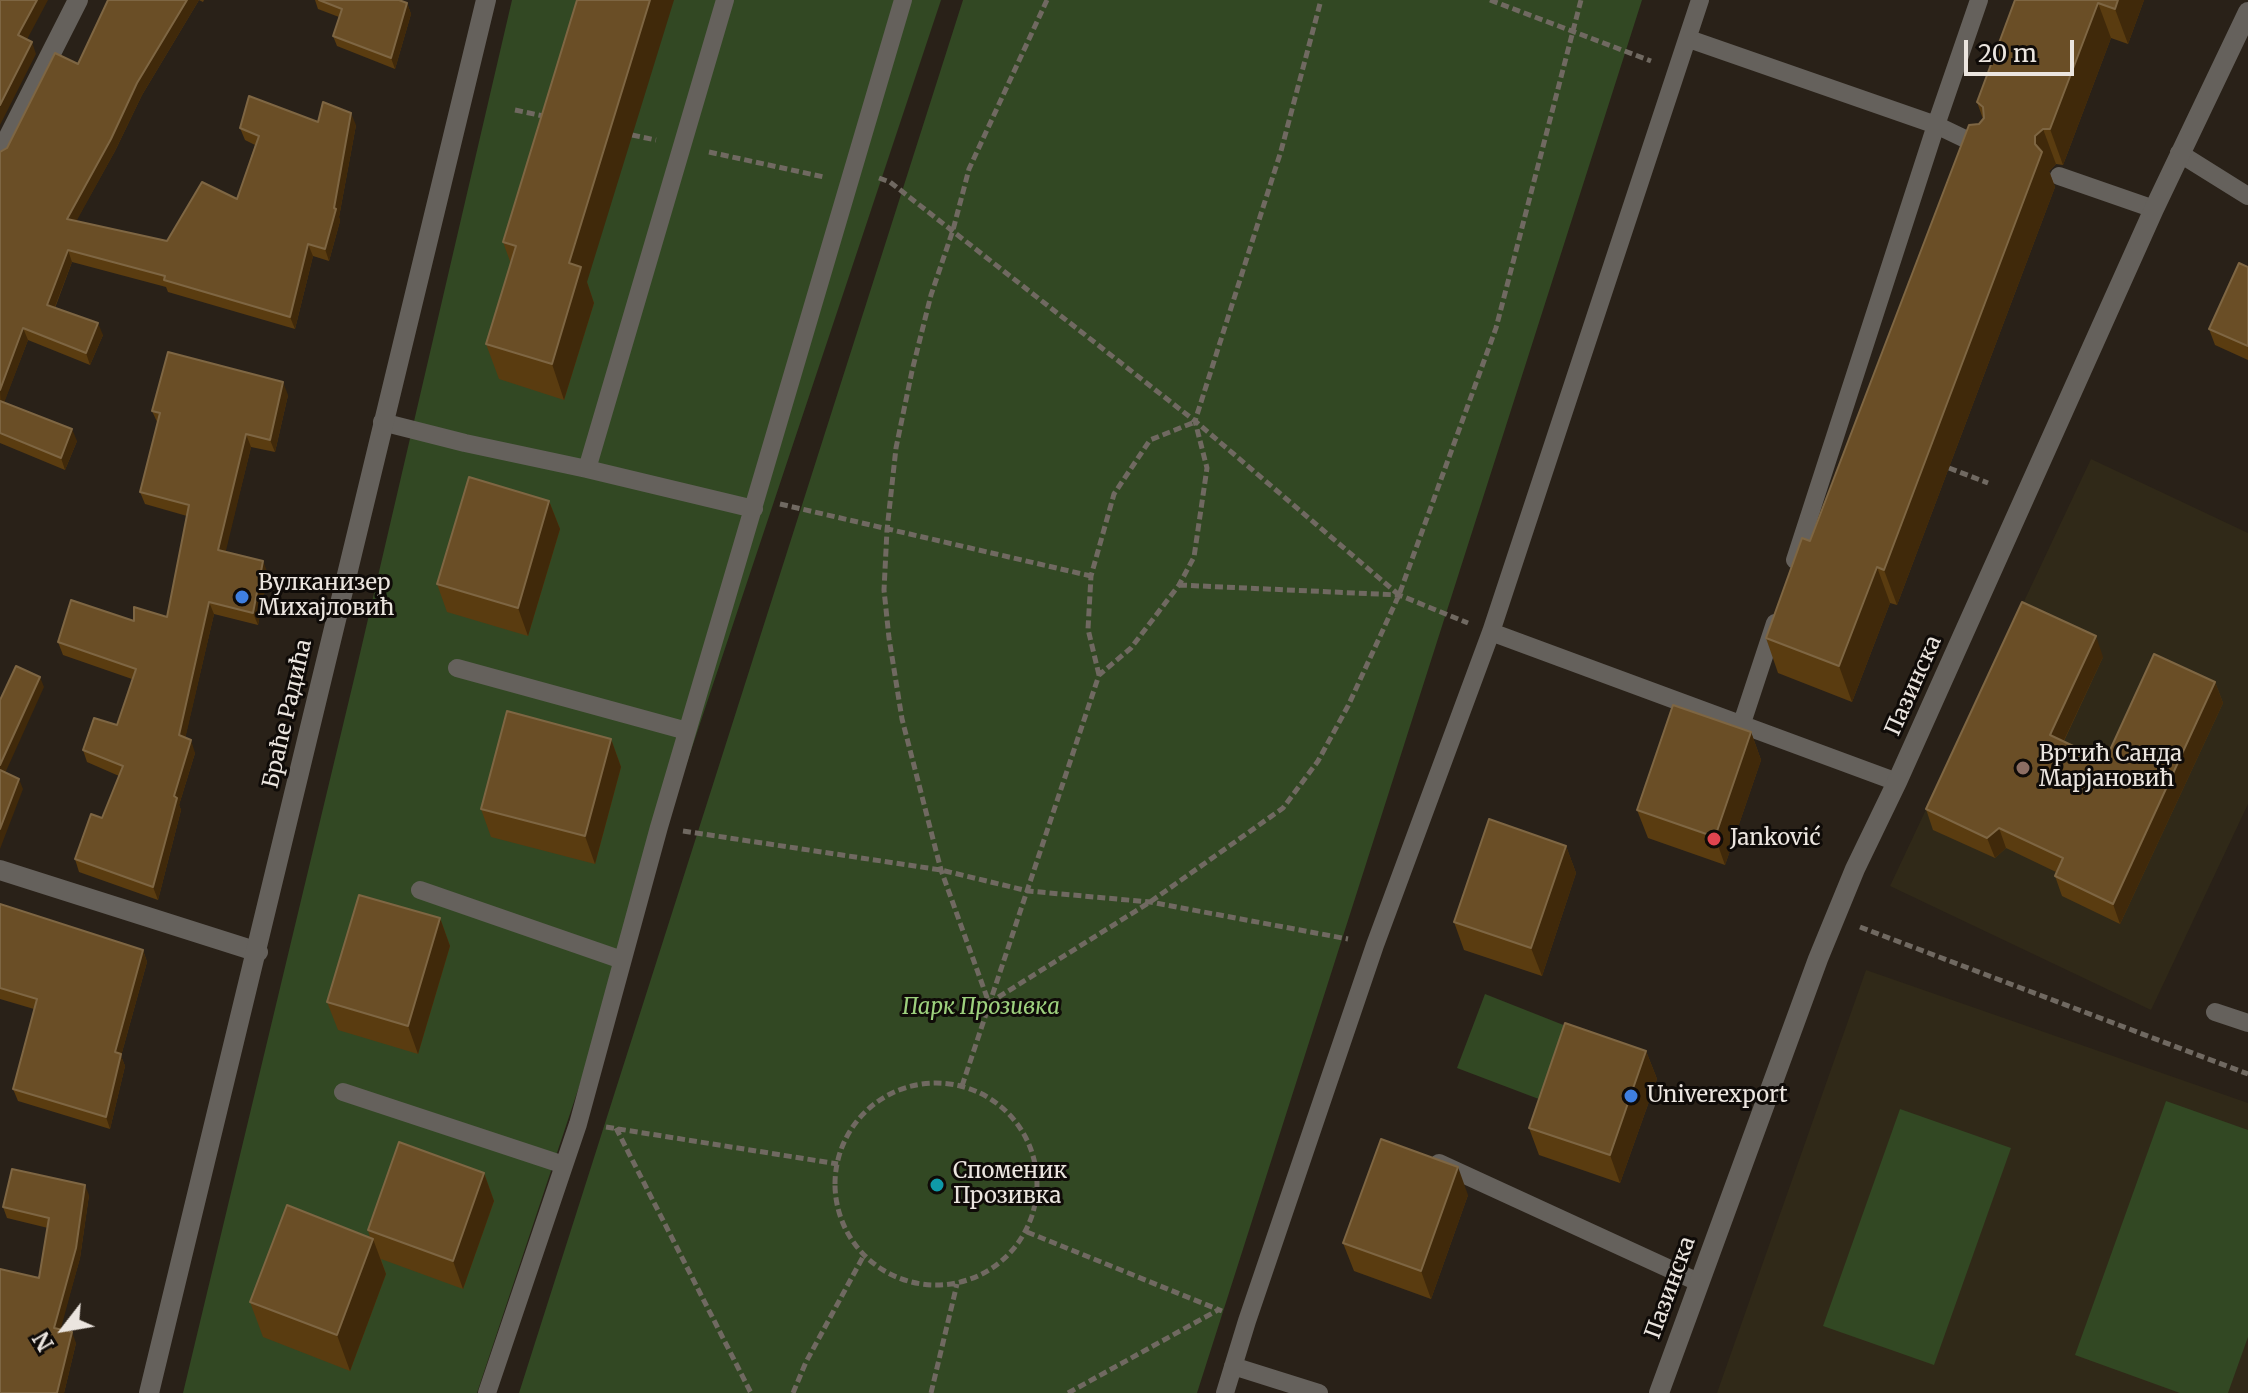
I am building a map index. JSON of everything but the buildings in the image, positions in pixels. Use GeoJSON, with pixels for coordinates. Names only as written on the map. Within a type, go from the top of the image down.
{"type":"FeatureCollection","features":[{"type":"Feature","properties":{"kind":"street"},"geometry":{"type":"LineString","coordinates":[[0,154],[78,0]]}},
{"type":"Feature","properties":{"kind":"street","name":"Браће Радића"},"geometry":{"type":"LineString","coordinates":[[149,1393],[486,0]]}},
{"type":"Feature","properties":{"kind":"street","name":"Пазинска"},"geometry":{"type":"LineString","coordinates":[[1659,1393],[1818,959],[1855,869],[2179,153],[2248,12]]}},
{"type":"Feature","properties":{"kind":"street"},"geometry":{"type":"LineString","coordinates":[[0,870],[258,952]]}},
{"type":"Feature","properties":{"kind":"lane"},"geometry":{"type":"LineString","coordinates":[[587,469],[725,0]]}},
{"type":"Feature","properties":{"kind":"lane"},"geometry":{"type":"LineString","coordinates":[[487,1393],[578,1124],[659,827],[903,0]]}},
{"type":"Feature","properties":{"kind":"lane"},"geometry":{"type":"LineString","coordinates":[[1225,1393],[1375,945],[1491,632],[1700,0]]}},
{"type":"Feature","properties":{"kind":"lane"},"geometry":{"type":"LineString","coordinates":[[1790,574],[1979,0]]}},
{"type":"Feature","properties":{"kind":"lane"},"geometry":{"type":"LineString","coordinates":[[1689,39],[1936,125],[1986,149]]}},
{"type":"Feature","properties":{"kind":"lane"},"geometry":{"type":"LineString","coordinates":[[2179,153],[2248,196]]}},
{"type":"Feature","properties":{"kind":"lane"},"geometry":{"type":"LineString","coordinates":[[2059,176],[2154,209]]}},
{"type":"Feature","properties":{"kind":"lane"},"geometry":{"type":"LineString","coordinates":[[382,422],[465,443],[754,503]]}},
{"type":"Feature","properties":{"kind":"lane"},"geometry":{"type":"LineString","coordinates":[[1742,723],[1781,604]]}},
{"type":"Feature","properties":{"kind":"lane"},"geometry":{"type":"LineString","coordinates":[[1491,632],[1897,782]]}},
{"type":"Feature","properties":{"kind":"lane"},"geometry":{"type":"LineString","coordinates":[[457,668],[687,731]]}},
{"type":"Feature","properties":{"kind":"lane"},"geometry":{"type":"LineString","coordinates":[[420,890],[622,960]]}},
{"type":"Feature","properties":{"kind":"lane"},"geometry":{"type":"LineString","coordinates":[[2215,1012],[2248,1023]]}},
{"type":"Feature","properties":{"kind":"lane"},"geometry":{"type":"LineString","coordinates":[[343,1092],[564,1165]]}},
{"type":"Feature","properties":{"kind":"lane"},"geometry":{"type":"LineString","coordinates":[[1422,1156],[1698,1282]]}},
{"type":"Feature","properties":{"kind":"lane"},"geometry":{"type":"LineString","coordinates":[[1233,1366],[1319,1393]]}},
{"type":"Feature","properties":{"kind":"path"},"geometry":{"type":"LineString","coordinates":[[989,1003],[941,870],[902,719],[884,590],[887,530],[896,448],[912,371],[969,169],[1047,0]]}},
{"type":"Feature","properties":{"kind":"path"},"geometry":{"type":"LineString","coordinates":[[1099,675],[1131,648],[1179,585],[1194,557],[1207,468],[1195,421],[1281,151],[1321,0]]}},
{"type":"Feature","properties":{"kind":"path"},"geometry":{"type":"LineString","coordinates":[[1490,0],[1678,71]]}},
{"type":"Feature","properties":{"kind":"path"},"geometry":{"type":"LineString","coordinates":[[989,1003],[1150,902],[1283,808],[1318,761],[1399,595],[1496,328],[1581,0]]}},
{"type":"Feature","properties":{"kind":"path"},"geometry":{"type":"LineString","coordinates":[[515,110],[552,118]]}},
{"type":"Feature","properties":{"kind":"path"},"geometry":{"type":"LineString","coordinates":[[632,135],[890,182],[1195,421],[1399,595],[1491,632]]}},
{"type":"Feature","properties":{"kind":"path"},"geometry":{"type":"LineString","coordinates":[[962,1086],[1099,675],[1088,629],[1091,576],[1114,494],[1150,440],[1195,421]]}},
{"type":"Feature","properties":{"kind":"path"},"geometry":{"type":"LineString","coordinates":[[1949,468],[1988,483]]}},
{"type":"Feature","properties":{"kind":"path"},"geometry":{"type":"LineString","coordinates":[[754,503],[1091,576]]}},
{"type":"Feature","properties":{"kind":"path"},"geometry":{"type":"LineString","coordinates":[[1179,585],[1399,595]]}},
{"type":"Feature","properties":{"kind":"path"},"geometry":{"type":"LineString","coordinates":[[659,827],[941,870],[1028,891],[1150,902],[1375,945]]}},
{"type":"Feature","properties":{"kind":"path"},"geometry":{"type":"LineString","coordinates":[[1860,926],[2248,1074]]}},
{"type":"Feature","properties":{"kind":"path"},"geometry":{"type":"LineString","coordinates":[[932,1082],[962,1086],[990,1097],[1013,1117],[1030,1143],[1037,1172],[1036,1203],[1027,1232],[997,1266],[978,1277],[957,1284],[926,1285],[896,1278],[864,1255],[850,1238],[838,1210],[835,1180],[841,1150],[854,1123],[875,1102],[903,1088],[932,1082]]}},
{"type":"Feature","properties":{"kind":"path"},"geometry":{"type":"LineString","coordinates":[[578,1124],[838,1164]]}},
{"type":"Feature","properties":{"kind":"path"},"geometry":{"type":"LineString","coordinates":[[616,1128],[751,1393]]}},
{"type":"Feature","properties":{"kind":"path"},"geometry":{"type":"LineString","coordinates":[[1027,1232],[1247,1321]]}},
{"type":"Feature","properties":{"kind":"path"},"geometry":{"type":"LineString","coordinates":[[793,1393],[806,1362],[864,1255]]}},
{"type":"Feature","properties":{"kind":"path"},"geometry":{"type":"LineString","coordinates":[[931,1393],[957,1284]]}},
{"type":"Feature","properties":{"kind":"path"},"geometry":{"type":"LineString","coordinates":[[1068,1393],[1219,1310]]}},
{"type":"Feature","properties":{"kind":"shaded area"},"geometry":{"type":"Polygon","coordinates":[[[2091,459],[2248,533],[2248,804],[2151,1010],[1890,886],[2091,459]]]}},
{"type":"Feature","properties":{"kind":"shaded area"},"geometry":{"type":"Polygon","coordinates":[[[1866,970],[2248,1103],[2248,1393],[1717,1393],[1866,970]]]}},
{"type":"Feature","properties":{"kind":"green space"},"geometry":{"type":"Polygon","coordinates":[[[512,0],[941,0],[477,1393],[183,1393],[355,675],[512,0]]]}},
{"type":"Feature","properties":{"kind":"green space","name":"Парк Прозивка"},"geometry":{"type":"Polygon","coordinates":[[[963,0],[1642,0],[1197,1393],[519,1393],[963,0]]]}},
{"type":"Feature","properties":{"kind":"green space"},"geometry":{"type":"Polygon","coordinates":[[[1485,994],[1571,1028],[1544,1101],[1457,1068],[1485,994]]]}},
{"type":"Feature","properties":{"kind":"green space"},"geometry":{"type":"Polygon","coordinates":[[[2166,1101],[2248,1130],[2248,1337],[2228,1393],[2180,1393],[2075,1355],[2166,1101]]]}},
{"type":"Feature","properties":{"kind":"green space"},"geometry":{"type":"Polygon","coordinates":[[[1900,1109],[2011,1148],[1934,1365],[1823,1326],[1900,1109]]]}},
{"type":"Feature","properties":{"kind":"place","name":"Вулканизер Михајловић"},"geometry":{"type":"Point","coordinates":[242,597]}},
{"type":"Feature","properties":{"kind":"place","name":"Вртић Санда Марјановић"},"geometry":{"type":"Point","coordinates":[2023,768]}},
{"type":"Feature","properties":{"kind":"place","name":"Janković"},"geometry":{"type":"Point","coordinates":[1714,839]}},
{"type":"Feature","properties":{"kind":"place","name":"Univerexport"},"geometry":{"type":"Point","coordinates":[1631,1096]}},
{"type":"Feature","properties":{"kind":"place","name":"Споменик Прозивка"},"geometry":{"type":"Point","coordinates":[937,1185]}}]}
